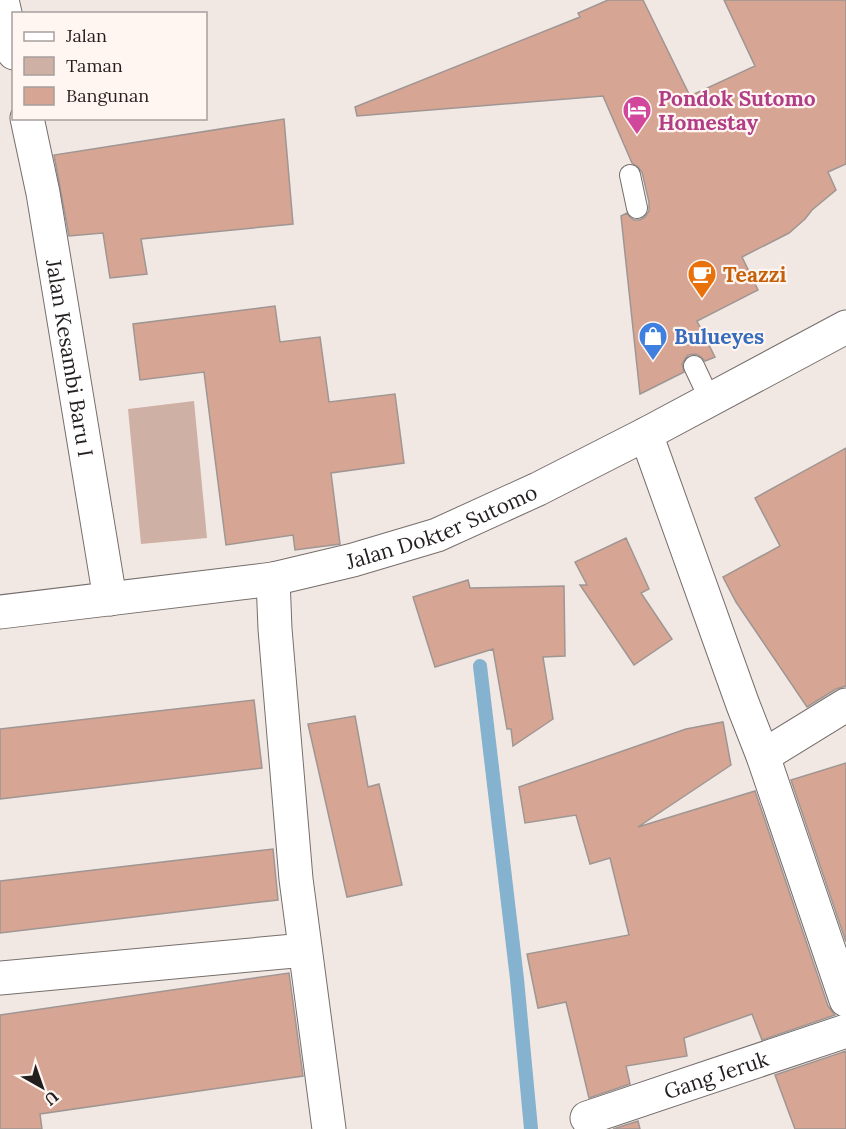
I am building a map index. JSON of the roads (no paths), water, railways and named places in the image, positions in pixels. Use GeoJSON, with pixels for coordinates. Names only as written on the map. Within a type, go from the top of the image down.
{"type":"FeatureCollection","features":[{"type":"Feature","properties":{"kind":"street"},"geometry":{"type":"LineString","coordinates":[[2,0],[12,44]]}},
{"type":"Feature","properties":{"kind":"street","name":"Jalan Kesambi Baru I"},"geometry":{"type":"LineString","coordinates":[[27,120],[43,193],[110,599]]}},
{"type":"Feature","properties":{"kind":"street","name":"Jalan Dokter Sutomo"},"geometry":{"type":"LineString","coordinates":[[0,612],[273,579],[353,560],[437,535],[538,489],[846,327]]}},
{"type":"Feature","properties":{"kind":"street"},"geometry":{"type":"LineString","coordinates":[[646,434],[763,756],[846,1000]]}},
{"type":"Feature","properties":{"kind":"street"},"geometry":{"type":"LineString","coordinates":[[273,579],[275,629],[295,867],[329,1129]]}},
{"type":"Feature","properties":{"kind":"street"},"geometry":{"type":"LineString","coordinates":[[763,756],[846,705]]}},
{"type":"Feature","properties":{"kind":"street"},"geometry":{"type":"LineString","coordinates":[[0,978],[305,950]]}},
{"type":"Feature","properties":{"kind":"street","name":"Gang Jeruk"},"geometry":{"type":"LineString","coordinates":[[587,1118],[846,1031]]}},
{"type":"Feature","properties":{"kind":"lane"},"geometry":{"type":"LineString","coordinates":[[630,175],[637,208]]}},
{"type":"Feature","properties":{"kind":"lane"},"geometry":{"type":"LineString","coordinates":[[694,366],[710,400]]}},
{"type":"Feature","properties":{"kind":"waterway"},"geometry":{"type":"LineString","coordinates":[[480,666],[517,979],[531,1129]]}},
{"type":"Feature","properties":{"kind":"place","name":"Pondok Sutomo Homestay"},"geometry":{"type":"Point","coordinates":[637,136]}},
{"type":"Feature","properties":{"kind":"place","name":"Teazzi"},"geometry":{"type":"Point","coordinates":[702,300]}},
{"type":"Feature","properties":{"kind":"place","name":"Bulueyes"},"geometry":{"type":"Point","coordinates":[653,362]}}]}
